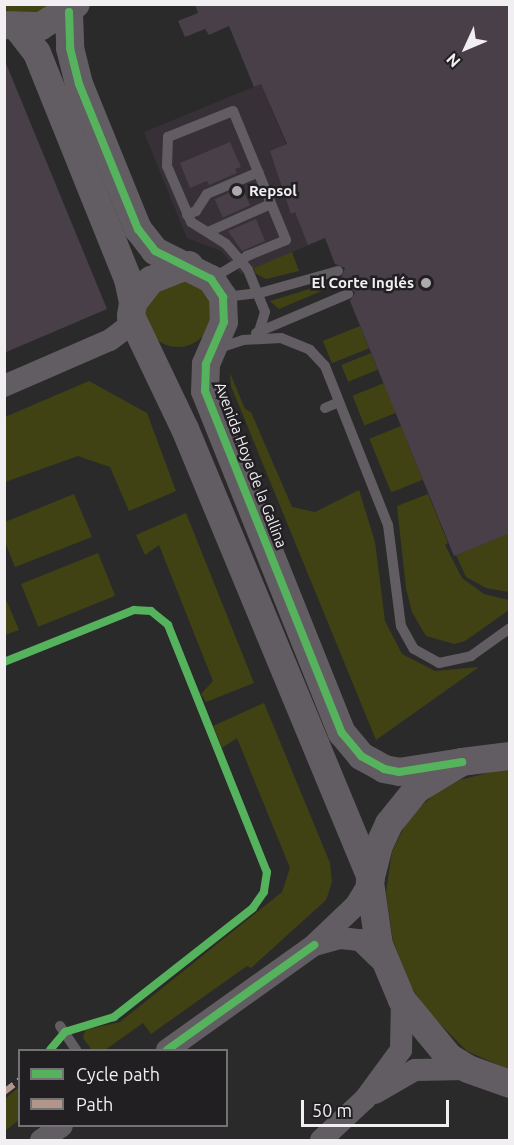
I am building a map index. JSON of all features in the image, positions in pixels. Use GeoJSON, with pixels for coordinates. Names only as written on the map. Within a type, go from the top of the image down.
{"type":"FeatureCollection","features":[{"type":"Feature","properties":{"kind":"street"},"geometry":{"type":"LineString","coordinates":[[10,26],[41,26],[73,8]]}},
{"type":"Feature","properties":{"kind":"street"},"geometry":{"type":"LineString","coordinates":[[73,8],[70,48],[79,84],[138,229],[155,251],[208,280]]}},
{"type":"Feature","properties":{"kind":"street"},"geometry":{"type":"LineString","coordinates":[[10,26],[37,53],[128,279],[132,310],[185,429],[371,880]]}},
{"type":"Feature","properties":{"kind":"street"},"geometry":{"type":"LineString","coordinates":[[4,386],[110,340],[126,328],[132,310],[151,280],[208,280]]}},
{"type":"Feature","properties":{"kind":"street","name":"Avenida Hoya de la Gallina"},"geometry":{"type":"LineString","coordinates":[[208,280],[224,322],[210,351],[204,376],[205,391],[342,733],[361,756],[384,769],[399,772],[510,756]]}},
{"type":"Feature","properties":{"kind":"street"},"geometry":{"type":"LineString","coordinates":[[462,762],[426,783],[402,807],[379,845],[371,880],[372,914],[384,964],[402,1000],[435,1044],[468,1070]]}},
{"type":"Feature","properties":{"kind":"street"},"geometry":{"type":"LineString","coordinates":[[168,1049],[314,945],[356,905],[371,880]]}},
{"type":"Feature","properties":{"kind":"street"},"geometry":{"type":"LineString","coordinates":[[314,945],[340,938],[360,940],[384,964]]}},
{"type":"Feature","properties":{"kind":"street"},"geometry":{"type":"LineString","coordinates":[[311,968],[314,945]]}},
{"type":"Feature","properties":{"kind":"street"},"geometry":{"type":"LineString","coordinates":[[366,1099],[401,1050],[402,1000]]}},
{"type":"Feature","properties":{"kind":"street"},"geometry":{"type":"LineString","coordinates":[[321,1140],[366,1099],[415,1070],[468,1070],[510,1084]]}},
{"type":"Feature","properties":{"kind":"street"},"geometry":{"type":"LineString","coordinates":[[41,1140],[59,1127]]}},
{"type":"Feature","properties":{"kind":"lane"},"geometry":{"type":"LineString","coordinates":[[208,280],[241,261],[286,240],[233,111],[168,137],[167,166],[190,222],[208,231],[241,261],[260,293],[265,312],[259,332]]}},
{"type":"Feature","properties":{"kind":"lane"},"geometry":{"type":"LineString","coordinates":[[188,215],[196,211],[207,194],[259,172]]}},
{"type":"Feature","properties":{"kind":"lane"},"geometry":{"type":"LineString","coordinates":[[208,231],[272,204]]}},
{"type":"Feature","properties":{"kind":"lane"},"geometry":{"type":"LineString","coordinates":[[208,280],[260,293],[338,271]]}},
{"type":"Feature","properties":{"kind":"lane"},"geometry":{"type":"LineString","coordinates":[[210,351],[243,340],[348,294]]}},
{"type":"Feature","properties":{"kind":"lane"},"geometry":{"type":"LineString","coordinates":[[243,340],[281,338],[310,350],[325,366],[388,525],[401,626],[414,649],[439,663],[471,656],[510,628]]}},
{"type":"Feature","properties":{"kind":"lane"},"geometry":{"type":"LineString","coordinates":[[325,408],[339,402]]}},
{"type":"Feature","properties":{"kind":"lane"},"geometry":{"type":"LineString","coordinates":[[60,1026],[75,1049]]}},
{"type":"Feature","properties":{"kind":"shaded area"},"geometry":{"type":"Polygon","coordinates":[[[4,5],[57,5],[37,13],[19,14],[5,10],[4,5]]]}},
{"type":"Feature","properties":{"kind":"shaded area","name":"Repsol"},"geometry":{"type":"Polygon","coordinates":[[[261,84],[325,238],[241,274],[221,251],[187,238],[144,132],[261,84]]]}},
{"type":"Feature","properties":{"kind":"shaded area"},"geometry":{"type":"Polygon","coordinates":[[[292,252],[299,271],[266,279],[255,273],[254,268],[292,252]]]}},
{"type":"Feature","properties":{"kind":"shaded area"},"geometry":{"type":"Polygon","coordinates":[[[178,279],[191,282],[202,289],[209,300],[212,313],[209,326],[202,337],[191,344],[178,347],[165,344],[154,337],[147,326],[144,313],[147,300],[154,289],[165,282],[178,279]]]}},
{"type":"Feature","properties":{"kind":"shaded area"},"geometry":{"type":"Polygon","coordinates":[[[329,283],[331,287],[279,309],[270,301],[329,283]]]}},
{"type":"Feature","properties":{"kind":"shaded area"},"geometry":{"type":"Polygon","coordinates":[[[360,326],[369,348],[332,363],[323,341],[360,326]]]}},
{"type":"Feature","properties":{"kind":"shaded area"},"geometry":{"type":"Polygon","coordinates":[[[371,353],[378,370],[348,382],[341,365],[371,353]]]}},
{"type":"Feature","properties":{"kind":"shaded area"},"geometry":{"type":"Polygon","coordinates":[[[230,373],[245,409],[251,412],[292,507],[315,512],[359,490],[375,542],[385,621],[402,654],[435,671],[479,667],[376,740],[231,386],[230,373]]]}},
{"type":"Feature","properties":{"kind":"shaded area"},"geometry":{"type":"Polygon","coordinates":[[[89,381],[147,413],[176,491],[129,511],[110,467],[78,456],[5,482],[5,417],[89,381]]]}},
{"type":"Feature","properties":{"kind":"shaded area"},"geometry":{"type":"Polygon","coordinates":[[[384,383],[396,413],[364,425],[352,396],[384,383]]]}},
{"type":"Feature","properties":{"kind":"shaded area"},"geometry":{"type":"Polygon","coordinates":[[[401,426],[423,480],[391,493],[369,439],[401,426]]]}},
{"type":"Feature","properties":{"kind":"shaded area"},"geometry":{"type":"Polygon","coordinates":[[[74,494],[92,537],[15,567],[5,542],[5,522],[74,494]]]}},
{"type":"Feature","properties":{"kind":"shaded area"},"geometry":{"type":"Polygon","coordinates":[[[428,494],[448,543],[445,545],[462,578],[484,594],[509,600],[509,610],[465,641],[454,644],[426,636],[412,612],[406,588],[397,506],[428,494]]]}},
{"type":"Feature","properties":{"kind":"shaded area"},"geometry":{"type":"Polygon","coordinates":[[[186,513],[254,683],[206,702],[201,694],[213,681],[159,545],[145,555],[136,535],[186,513]]]}},
{"type":"Feature","properties":{"kind":"shaded area"},"geometry":{"type":"Polygon","coordinates":[[[509,533],[509,592],[486,588],[466,577],[456,555],[509,533]]]}},
{"type":"Feature","properties":{"kind":"shaded area"},"geometry":{"type":"Polygon","coordinates":[[[98,553],[115,596],[38,627],[21,584],[98,553]]]}},
{"type":"Feature","properties":{"kind":"shaded area"},"geometry":{"type":"Polygon","coordinates":[[[4,595],[19,630],[5,635],[4,635],[4,595]]]}},
{"type":"Feature","properties":{"kind":"shaded area"},"geometry":{"type":"Polygon","coordinates":[[[264,703],[330,863],[332,882],[326,900],[251,968],[247,966],[151,1034],[143,1023],[106,1049],[91,1049],[83,1038],[85,1030],[120,1022],[282,892],[290,868],[237,738],[222,748],[213,726],[264,703]]]}},
{"type":"Feature","properties":{"kind":"shaded area"},"geometry":{"type":"Polygon","coordinates":[[[509,769],[509,1070],[467,1051],[428,1012],[411,987],[393,941],[386,892],[392,852],[408,819],[433,795],[460,780],[509,769]]]}},
{"type":"Feature","properties":{"kind":"shaded area"},"geometry":{"type":"Polygon","coordinates":[[[18,1088],[18,1121],[5,1131],[5,1099],[18,1088]]]}},
{"type":"Feature","properties":{"kind":"building","name":"El Corte Inglés"},"geometry":{"type":"Polygon","coordinates":[[[195,4],[510,4],[510,533],[454,556],[350,301],[355,292],[345,287],[341,278],[345,268],[335,264],[325,238],[308,245],[295,212],[291,214],[270,151],[287,144],[261,84],[254,87],[229,26],[209,35],[205,29],[185,37],[178,21],[198,13],[195,4]]]}},
{"type":"Feature","properties":{"kind":"building"},"geometry":{"type":"Polygon","coordinates":[[[4,62],[107,309],[4,353],[4,62]]]}},
{"type":"Feature","properties":{"kind":"building","name":"Repsol"},"geometry":{"type":"Polygon","coordinates":[[[230,142],[241,167],[235,169],[237,173],[209,185],[207,181],[190,188],[180,163],[230,142]]]}},
{"type":"Feature","properties":{"kind":"building"},"geometry":{"type":"Polygon","coordinates":[[[242,187],[250,205],[223,217],[215,199],[242,187]]]}},
{"type":"Feature","properties":{"kind":"building"},"geometry":{"type":"Polygon","coordinates":[[[256,219],[265,241],[242,251],[228,231],[256,219]]]}},
{"type":"Feature","properties":{"kind":"marked path"},"geometry":{"type":"LineString","coordinates":[[4,1092],[18,1082]]}},
{"type":"Feature","properties":{"kind":"cycle path"},"geometry":{"type":"LineString","coordinates":[[69,12],[70,48],[79,84],[138,229],[155,251],[211,279],[223,297],[224,322],[206,364],[205,391],[342,733],[361,756],[384,769],[399,772],[462,762]]}},
{"type":"Feature","properties":{"kind":"cycle path"},"geometry":{"type":"LineString","coordinates":[[4,662],[134,610],[151,611],[168,625],[267,872],[264,892],[253,908],[114,1017],[65,1032],[51,1049]]}},
{"type":"Feature","properties":{"kind":"cycle path"},"geometry":{"type":"LineString","coordinates":[[168,1049],[314,945]]}},
{"type":"Feature","properties":{"kind":"place","name":"Repsol"},"geometry":{"type":"Point","coordinates":[237,191]}},
{"type":"Feature","properties":{"kind":"place","name":"El Corte Inglés"},"geometry":{"type":"Point","coordinates":[426,283]}}]}
